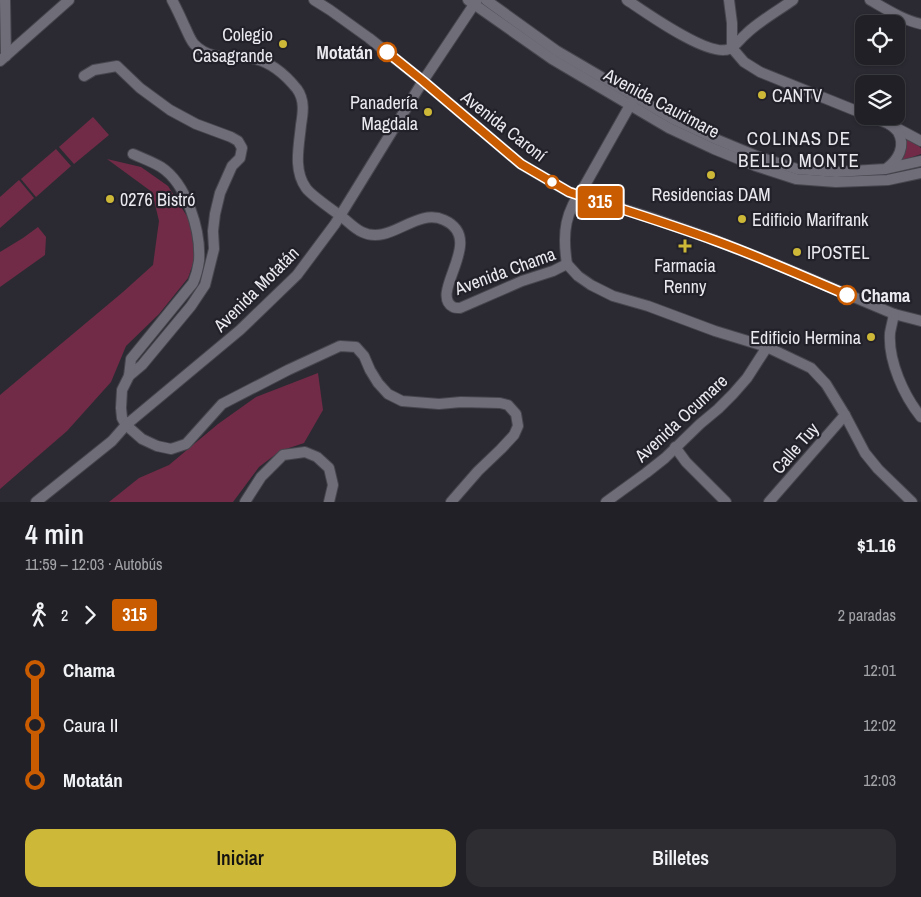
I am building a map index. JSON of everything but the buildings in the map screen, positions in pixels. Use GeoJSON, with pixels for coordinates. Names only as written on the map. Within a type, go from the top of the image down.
{"type":"FeatureCollection","features":[{"type":"Feature","properties":{"kind":"street"},"geometry":{"type":"LineString","coordinates":[[3,58],[5,0]]}},
{"type":"Feature","properties":{"kind":"street"},"geometry":{"type":"LineString","coordinates":[[3,58],[69,0]]}},
{"type":"Feature","properties":{"kind":"street","name":"Avenida Chama"},"geometry":{"type":"LineString","coordinates":[[172,0],[193,42],[202,51],[215,56],[252,58],[263,61],[276,68],[288,78],[298,91],[303,110],[298,165],[306,189],[359,231],[369,235],[378,236],[392,232],[417,220],[433,216],[454,225],[459,234],[461,244],[446,295],[448,302],[453,307],[460,308],[567,264],[578,276],[613,296],[648,306],[767,347],[811,368],[826,384],[865,453],[878,470],[912,502]]}},
{"type":"Feature","properties":{"kind":"street","name":"Avenida Caroní"},"geometry":{"type":"LineString","coordinates":[[314,0],[348,22],[423,81],[521,164],[578,195],[715,240],[894,314],[921,321]]}},
{"type":"Feature","properties":{"kind":"street","name":"Avenida Caurimare"},"geometry":{"type":"LineString","coordinates":[[486,0],[669,128],[756,166],[796,179],[836,182],[888,180],[921,173]]}},
{"type":"Feature","properties":{"kind":"street"},"geometry":{"type":"LineString","coordinates":[[627,0],[703,46],[724,51],[732,48],[746,33],[793,0]]}},
{"type":"Feature","properties":{"kind":"street"},"geometry":{"type":"LineString","coordinates":[[730,0],[732,48],[744,62],[760,72],[855,110]]}},
{"type":"Feature","properties":{"kind":"street"},"geometry":{"type":"LineString","coordinates":[[870,0],[899,16],[921,24]]}},
{"type":"Feature","properties":{"kind":"street","name":"Avenida Motatán"},"geometry":{"type":"LineString","coordinates":[[36,502],[112,441],[126,426],[240,330],[296,275],[341,216],[473,2]]}},
{"type":"Feature","properties":{"kind":"street","name":"Avenida Caurimare"},"geometry":{"type":"LineString","coordinates":[[473,2],[552,59],[633,101],[759,157],[798,169],[836,172],[885,170],[921,161]]}},
{"type":"Feature","properties":{"kind":"street"},"geometry":{"type":"LineString","coordinates":[[84,76],[94,70],[117,66],[140,88],[170,110],[196,124],[231,137],[238,141],[242,148],[240,158],[232,166],[220,193],[213,231],[214,249],[205,285],[191,306],[142,365],[129,376]]}},
{"type":"Feature","properties":{"kind":"street"},"geometry":{"type":"LineString","coordinates":[[567,264],[564,232],[567,219],[578,195],[633,101]]}},
{"type":"Feature","properties":{"kind":"street"},"geometry":{"type":"LineString","coordinates":[[885,170],[898,158],[901,149],[901,139],[898,131],[890,125]]}},
{"type":"Feature","properties":{"kind":"street"},"geometry":{"type":"LineString","coordinates":[[891,125],[921,141]]}},
{"type":"Feature","properties":{"kind":"street"},"geometry":{"type":"LineString","coordinates":[[133,154],[161,167],[174,179],[186,201],[196,226],[199,260],[193,283],[131,359],[129,376],[122,390],[122,418],[126,426],[142,439],[171,450],[186,444],[222,404],[323,353],[340,346],[356,347],[364,356],[378,383],[388,394],[402,401],[439,404],[461,402],[500,403],[508,406],[516,414],[518,426],[514,435],[478,471],[451,502]]}},
{"type":"Feature","properties":{"kind":"street"},"geometry":{"type":"LineString","coordinates":[[894,314],[890,334],[892,354],[902,388],[921,417]]}},
{"type":"Feature","properties":{"kind":"street","name":"Avenida Ocumare"},"geometry":{"type":"LineString","coordinates":[[606,502],[665,458],[733,394],[747,378],[767,347]]}},
{"type":"Feature","properties":{"kind":"street","name":"Calle Tuy"},"geometry":{"type":"LineString","coordinates":[[769,502],[845,415]]}},
{"type":"Feature","properties":{"kind":"street"},"geometry":{"type":"LineString","coordinates":[[675,447],[686,462],[726,502]]}},
{"type":"Feature","properties":{"kind":"street"},"geometry":{"type":"LineString","coordinates":[[245,502],[261,477],[283,455],[305,452],[317,457],[329,468],[333,486],[329,502]]}},
{"type":"Feature","properties":{"kind":"shaded area"},"geometry":{"type":"Polygon","coordinates":[[[93,117],[109,135],[74,164],[59,147],[93,117]]]}},
{"type":"Feature","properties":{"kind":"shaded area"},"geometry":{"type":"Polygon","coordinates":[[[905,134],[921,148],[921,154],[898,162],[905,154],[905,134]]]}},
{"type":"Feature","properties":{"kind":"shaded area"},"geometry":{"type":"Polygon","coordinates":[[[56,149],[71,166],[36,197],[21,179],[56,149]]]}},
{"type":"Feature","properties":{"kind":"shaded area"},"geometry":{"type":"Polygon","coordinates":[[[107,159],[141,167],[168,186],[190,221],[195,258],[188,278],[159,314],[126,346],[111,382],[67,431],[0,489],[0,395],[153,265],[159,221],[152,192],[107,159]]]}},
{"type":"Feature","properties":{"kind":"shaded area"},"geometry":{"type":"Polygon","coordinates":[[[19,180],[34,198],[0,228],[0,197],[19,180]]]}},
{"type":"Feature","properties":{"kind":"shaded area"},"geometry":{"type":"Polygon","coordinates":[[[38,227],[46,237],[45,255],[0,287],[0,252],[38,227]]]}},
{"type":"Feature","properties":{"kind":"shaded area"},"geometry":{"type":"Polygon","coordinates":[[[318,373],[323,410],[304,443],[280,451],[259,467],[233,502],[109,502],[139,478],[169,465],[218,424],[256,397],[318,373]]]}},
{"type":"Feature","properties":{"kind":"bus line","name":"315"},"geometry":{"type":"LineString","coordinates":[[387,52],[521,164],[569,192],[715,240],[847,295]]}},
{"type":"Feature","properties":{"kind":"place","name":"Colegio Casagrande"},"geometry":{"type":"Point","coordinates":[283,44]}},
{"type":"Feature","properties":{"kind":"place","name":"Motatán"},"geometry":{"type":"Point","coordinates":[387,52]}},
{"type":"Feature","properties":{"kind":"place","name":"CANTV"},"geometry":{"type":"Point","coordinates":[762,95]}},
{"type":"Feature","properties":{"kind":"place","name":"Panadería Magdala"},"geometry":{"type":"Point","coordinates":[428,112]}},
{"type":"Feature","properties":{"kind":"place","name":"Residencias DAM"},"geometry":{"type":"Point","coordinates":[711,175]}},
{"type":"Feature","properties":{"kind":"place","name":"0276 Bistró"},"geometry":{"type":"Point","coordinates":[110,199]}},
{"type":"Feature","properties":{"kind":"place","name":"Edificio Marifrank"},"geometry":{"type":"Point","coordinates":[742,219]}},
{"type":"Feature","properties":{"kind":"place","name":"Farmacia Renny"},"geometry":{"type":"Point","coordinates":[685,246]}},
{"type":"Feature","properties":{"kind":"place","name":"IPOSTEL"},"geometry":{"type":"Point","coordinates":[797,252]}},
{"type":"Feature","properties":{"kind":"place","name":"Chama"},"geometry":{"type":"Point","coordinates":[847,295]}},
{"type":"Feature","properties":{"kind":"place","name":"Edificio Hermina"},"geometry":{"type":"Point","coordinates":[871,337]}},
{"type":"Feature","properties":{"kind":"district","name":"COLINAS DE BELLO MONTE"},"geometry":{"type":"Point","coordinates":[799,149]}}]}
